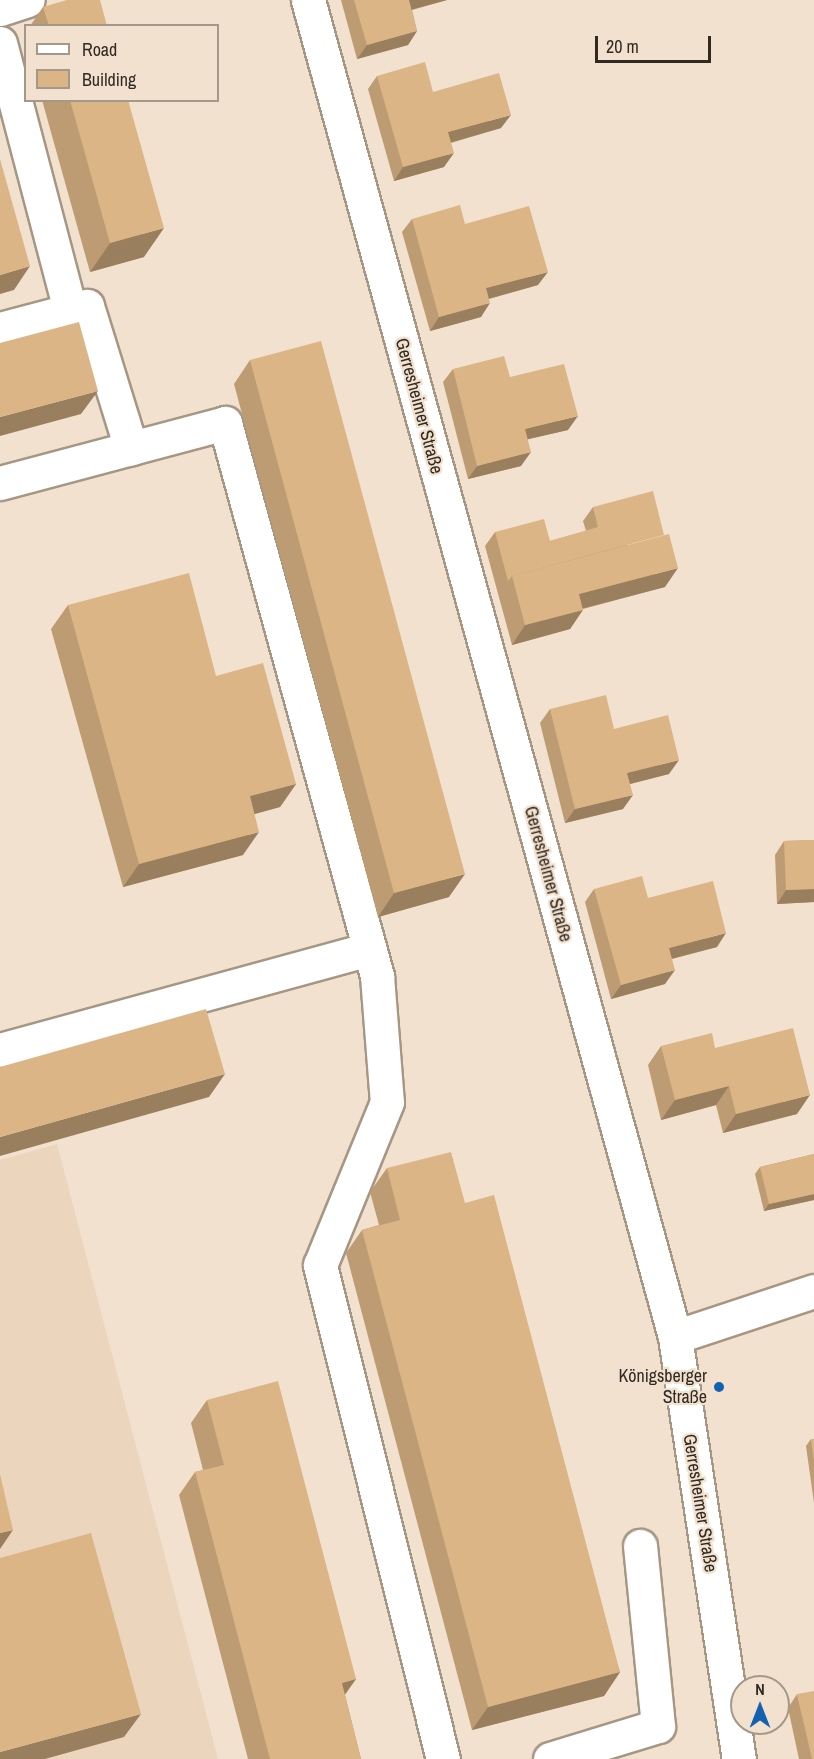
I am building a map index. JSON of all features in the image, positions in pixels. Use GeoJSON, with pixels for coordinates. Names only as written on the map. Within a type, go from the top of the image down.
{"type":"FeatureCollection","features":[{"type":"Feature","properties":{"kind":"street"},"geometry":{"type":"LineString","coordinates":[[0,9],[28,0]]}},
{"type":"Feature","properties":{"kind":"street","name":"Gerresheimer Straße"},"geometry":{"type":"LineString","coordinates":[[308,0],[675,1337],[739,1759]]}},
{"type":"Feature","properties":{"kind":"street"},"geometry":{"type":"LineString","coordinates":[[0,43],[70,310]]}},
{"type":"Feature","properties":{"kind":"street"},"geometry":{"type":"LineString","coordinates":[[0,329],[87,306],[130,448]]}},
{"type":"Feature","properties":{"kind":"street"},"geometry":{"type":"LineString","coordinates":[[0,483],[225,423],[376,976],[387,1102],[320,1265],[443,1759]]}},
{"type":"Feature","properties":{"kind":"street"},"geometry":{"type":"LineString","coordinates":[[0,1050],[369,949]]}},
{"type":"Feature","properties":{"kind":"street"},"geometry":{"type":"LineString","coordinates":[[675,1337],[814,1291]]}},
{"type":"Feature","properties":{"kind":"street"},"geometry":{"type":"LineString","coordinates":[[550,1759],[657,1726],[640,1546]]}},
{"type":"Feature","properties":{"kind":"shaded area"},"geometry":{"type":"Polygon","coordinates":[[[57,1144],[218,1759],[0,1759],[0,1160],[57,1144]]]}},
{"type":"Feature","properties":{"kind":"building"},"geometry":{"type":"Polygon","coordinates":[[[67,0],[100,0],[106,24],[48,24],[43,7],[67,0]]]}},
{"type":"Feature","properties":{"kind":"building"},"geometry":{"type":"Polygon","coordinates":[[[354,0],[409,0],[417,31],[367,45],[354,0]]]}},
{"type":"Feature","properties":{"kind":"building"},"geometry":{"type":"Polygon","coordinates":[[[425,62],[433,92],[499,73],[511,115],[448,132],[454,153],[403,167],[377,76],[425,62]]]}},
{"type":"Feature","properties":{"kind":"building"},"geometry":{"type":"Polygon","coordinates":[[[71,102],[129,102],[164,228],[110,243],[71,102]]]}},
{"type":"Feature","properties":{"kind":"building"},"geometry":{"type":"Polygon","coordinates":[[[0,159],[30,266],[0,275],[0,159]]]}},
{"type":"Feature","properties":{"kind":"building"},"geometry":{"type":"Polygon","coordinates":[[[460,205],[465,224],[529,206],[548,272],[486,288],[490,303],[439,317],[412,219],[460,205]]]}},
{"type":"Feature","properties":{"kind":"building"},"geometry":{"type":"Polygon","coordinates":[[[79,322],[98,391],[0,417],[0,343],[79,322]]]}},
{"type":"Feature","properties":{"kind":"building"},"geometry":{"type":"Polygon","coordinates":[[[321,341],[465,874],[394,893],[250,360],[321,341]]]}},
{"type":"Feature","properties":{"kind":"building"},"geometry":{"type":"Polygon","coordinates":[[[504,356],[510,377],[564,364],[578,416],[525,429],[531,452],[477,466],[453,369],[504,356]]]}},
{"type":"Feature","properties":{"kind":"building"},"geometry":{"type":"Polygon","coordinates":[[[653,491],[664,535],[512,576],[508,581],[495,532],[544,519],[550,541],[598,527],[593,507],[653,491]]]}},
{"type":"Feature","properties":{"kind":"building"},"geometry":{"type":"Polygon","coordinates":[[[669,534],[678,568],[579,594],[583,610],[525,625],[512,576],[669,534]]]}},
{"type":"Feature","properties":{"kind":"building"},"geometry":{"type":"Polygon","coordinates":[[[189,573],[216,676],[263,663],[296,784],[250,796],[259,832],[139,864],[68,605],[189,573]]]}},
{"type":"Feature","properties":{"kind":"building"},"geometry":{"type":"Polygon","coordinates":[[[606,695],[614,729],[668,715],[679,760],[627,773],[633,795],[575,809],[550,709],[606,695]]]}},
{"type":"Feature","properties":{"kind":"building"},"geometry":{"type":"Polygon","coordinates":[[[814,840],[814,889],[786,890],[784,841],[814,840]]]}},
{"type":"Feature","properties":{"kind":"building"},"geometry":{"type":"Polygon","coordinates":[[[642,876],[648,898],[713,881],[726,933],[669,948],[675,970],[621,985],[594,889],[642,876]]]}},
{"type":"Feature","properties":{"kind":"building"},"geometry":{"type":"Polygon","coordinates":[[[206,1009],[225,1074],[0,1137],[0,1067],[206,1009]]]}},
{"type":"Feature","properties":{"kind":"building"},"geometry":{"type":"Polygon","coordinates":[[[793,1028],[810,1095],[736,1114],[729,1086],[675,1100],[661,1046],[712,1033],[715,1048],[793,1028]]]}},
{"type":"Feature","properties":{"kind":"building"},"geometry":{"type":"Polygon","coordinates":[[[451,1152],[465,1203],[494,1195],[620,1672],[488,1707],[362,1230],[400,1220],[387,1168],[451,1152]]]}},
{"type":"Feature","properties":{"kind":"building"},"geometry":{"type":"Polygon","coordinates":[[[814,1154],[814,1194],[769,1204],[760,1167],[814,1154]]]}},
{"type":"Feature","properties":{"kind":"building"},"geometry":{"type":"Polygon","coordinates":[[[278,1381],[356,1679],[342,1683],[361,1759],[270,1759],[195,1472],[224,1465],[207,1400],[278,1381]]]}},
{"type":"Feature","properties":{"kind":"building"},"geometry":{"type":"Polygon","coordinates":[[[811,1439],[814,1439],[814,1461],[811,1439]]]}},
{"type":"Feature","properties":{"kind":"building"},"geometry":{"type":"Polygon","coordinates":[[[0,1474],[13,1530],[0,1533],[0,1474]]]}},
{"type":"Feature","properties":{"kind":"building"},"geometry":{"type":"Polygon","coordinates":[[[91,1533],[141,1714],[0,1752],[0,1558],[91,1533]]]}},
{"type":"Feature","properties":{"kind":"building"},"geometry":{"type":"Polygon","coordinates":[[[814,1691],[814,1759],[812,1759],[797,1694],[814,1691]]]}},
{"type":"Feature","properties":{"kind":"place","name":"Königsberger Straße"},"geometry":{"type":"Point","coordinates":[719,1387]}}]}
